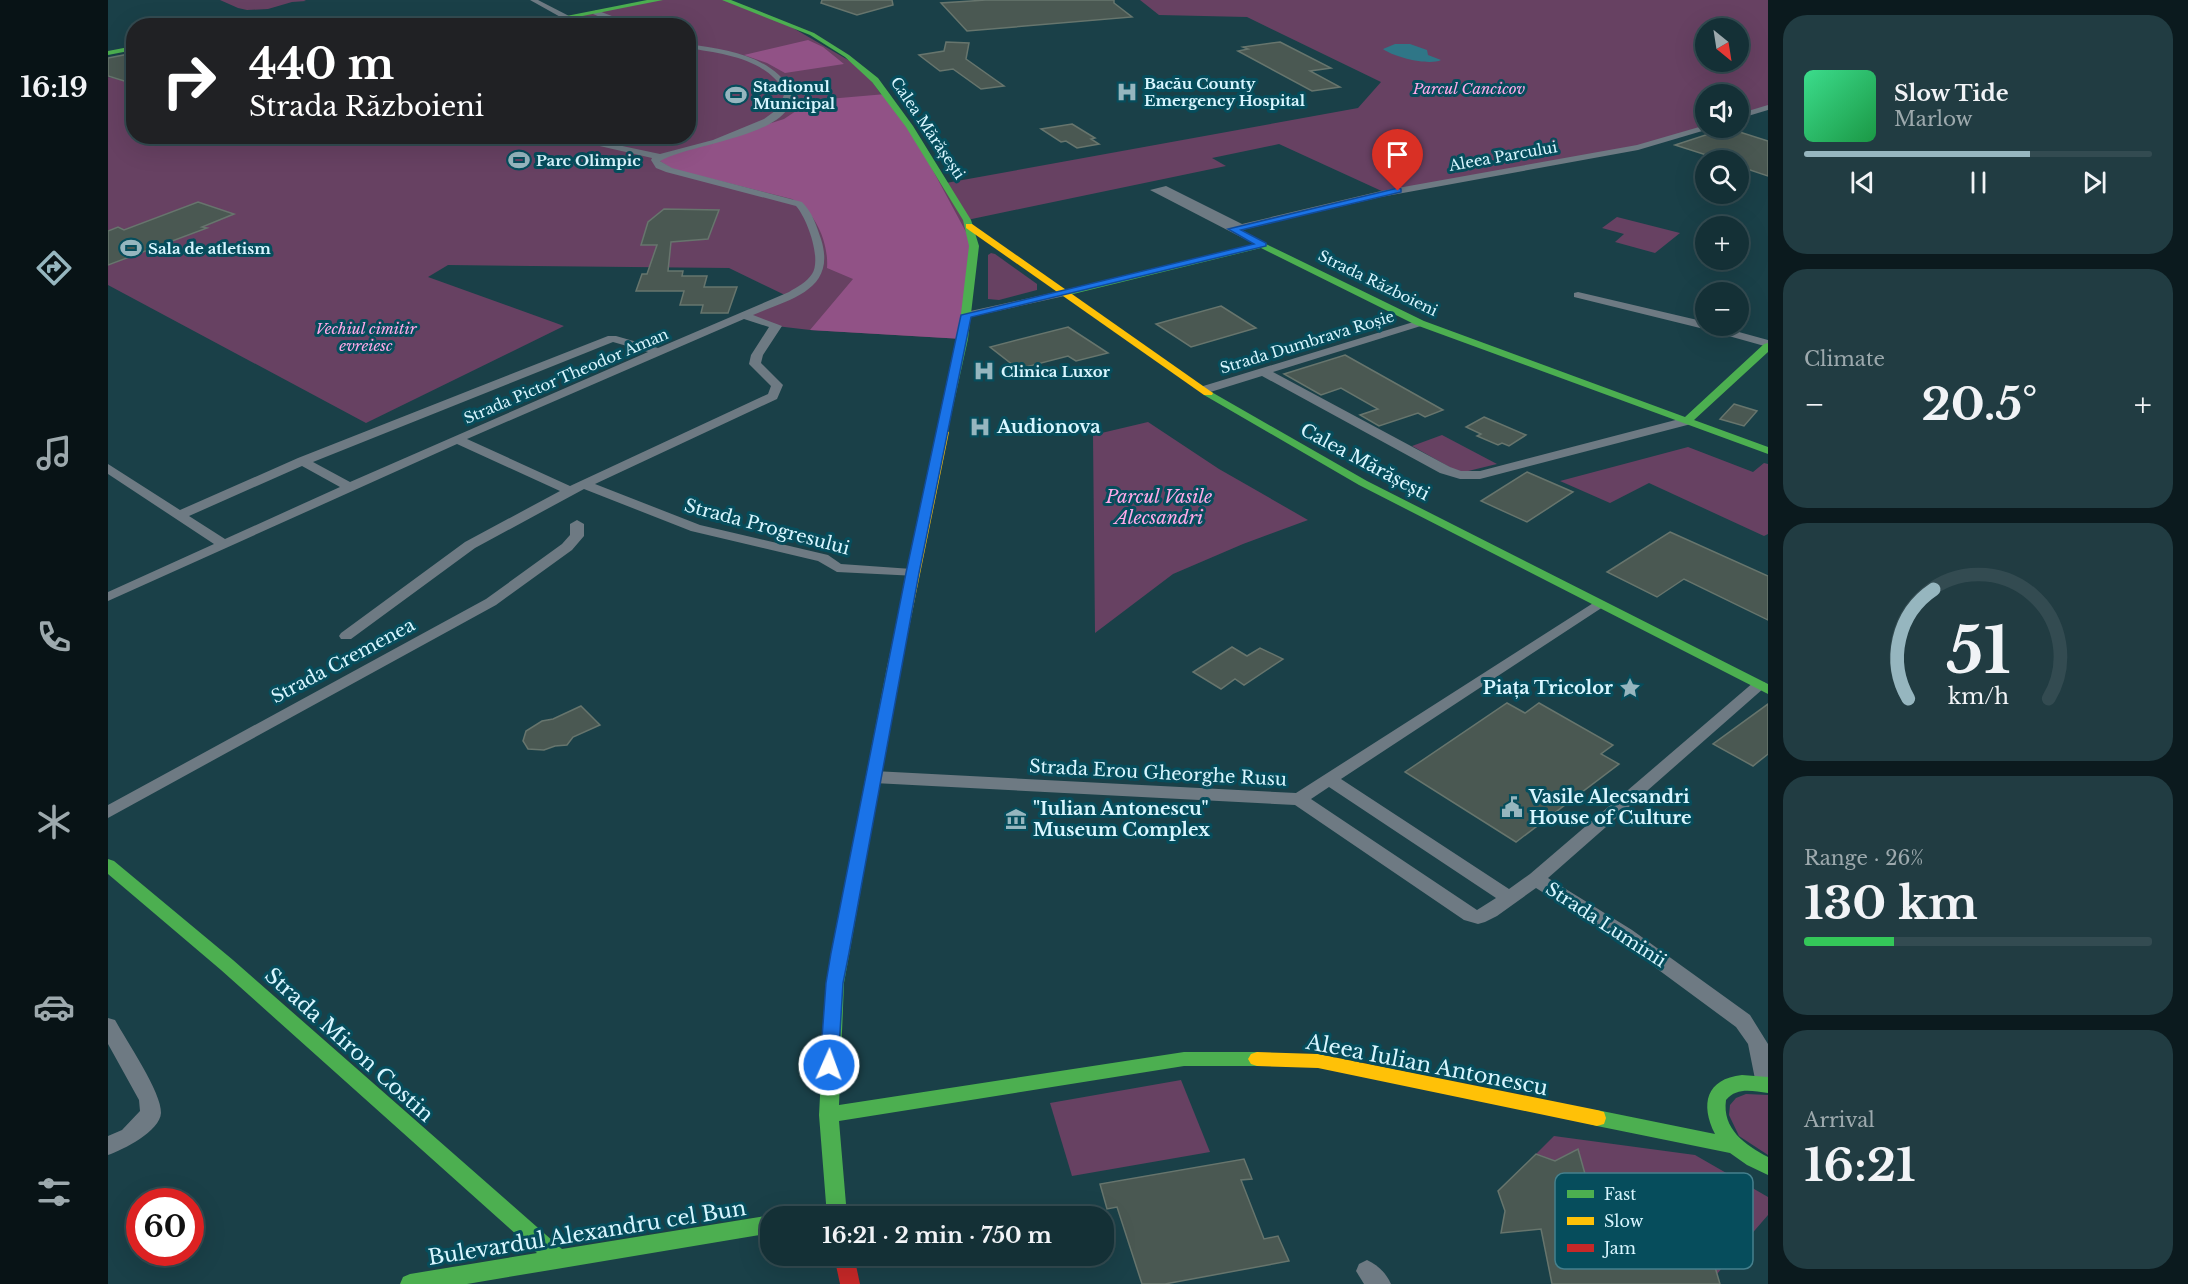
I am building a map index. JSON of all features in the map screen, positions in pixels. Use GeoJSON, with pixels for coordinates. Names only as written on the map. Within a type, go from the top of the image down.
{"type":"FeatureCollection","features":[{"type":"Feature","properties":{"kind":"main road"},"geometry":{"type":"LineString","coordinates":[[562,18],[657,0]]}},
{"type":"Feature","properties":{"kind":"main road","name":"Calea Mărășești"},"geometry":{"type":"LineString","coordinates":[[725,0],[812,34],[836,48],[862,68],[879,85],[909,126],[968,223],[1204,390],[1354,478],[1764,688]]}},
{"type":"Feature","properties":{"kind":"main road"},"geometry":{"type":"LineString","coordinates":[[108,53],[126,50]]}},
{"type":"Feature","properties":{"kind":"main road"},"geometry":{"type":"LineString","coordinates":[[835,1206],[828,1115],[834,983],[912,573],[962,345],[974,257],[968,223]]}},
{"type":"Feature","properties":{"kind":"main road"},"geometry":{"type":"LineString","coordinates":[[1065,292],[1262,244]]}},
{"type":"Feature","properties":{"kind":"main road","name":"Strada Războieni"},"geometry":{"type":"LineString","coordinates":[[1262,244],[1419,323],[1768,451]]}},
{"type":"Feature","properties":{"kind":"main road"},"geometry":{"type":"LineString","coordinates":[[1688,421],[1768,345]]}},
{"type":"Feature","properties":{"kind":"main road","name":"Strada Miron Costin"},"geometry":{"type":"LineString","coordinates":[[108,865],[227,965],[558,1259]]}},
{"type":"Feature","properties":{"kind":"main road","name":"Aleea Iulian Antonescu"},"geometry":{"type":"LineString","coordinates":[[828,1115],[1184,1059],[1220,1057],[1318,1061],[1731,1145]]}},
{"type":"Feature","properties":{"kind":"main road"},"geometry":{"type":"LineString","coordinates":[[1767,1084],[1748,1082],[1732,1085],[1721,1092],[1714,1103],[1714,1116],[1720,1131],[1731,1145],[1744,1156],[1768,1167]]}},
{"type":"Feature","properties":{"kind":"main road","name":"Bulevardul Alexandru cel Bun"},"geometry":{"type":"LineString","coordinates":[[410,1284],[760,1226]]}},
{"type":"Feature","properties":{"kind":"main road"},"geometry":{"type":"LineString","coordinates":[[846,1266],[850,1284]]}},
{"type":"Feature","properties":{"kind":"street"},"geometry":{"type":"LineString","coordinates":[[533,0],[567,17]]}},
{"type":"Feature","properties":{"kind":"street"},"geometry":{"type":"LineString","coordinates":[[596,12],[611,18]]}},
{"type":"Feature","properties":{"kind":"street"},"geometry":{"type":"LineString","coordinates":[[598,144],[660,157],[716,142],[767,121],[783,109],[789,92],[781,77],[767,67],[696,48]]}},
{"type":"Feature","properties":{"kind":"street"},"geometry":{"type":"LineString","coordinates":[[1749,113],[1768,107]]}},
{"type":"Feature","properties":{"kind":"street","name":"Aleea Parcului"},"geometry":{"type":"LineString","coordinates":[[1237,228],[1381,194],[1638,147],[1695,130]]}},
{"type":"Feature","properties":{"kind":"street","name":"Strada Pictor Theodor Aman"},"geometry":{"type":"LineString","coordinates":[[108,597],[457,439],[745,316],[804,288],[818,275],[822,257],[808,215],[799,204],[669,170],[659,166],[655,160],[660,157]]}},
{"type":"Feature","properties":{"kind":"street"},"geometry":{"type":"LineString","coordinates":[[1237,228],[1155,190],[1163,188],[1237,228],[1262,244]]}},
{"type":"Feature","properties":{"kind":"street"},"geometry":{"type":"LineString","coordinates":[[966,315],[1065,292]]}},
{"type":"Feature","properties":{"kind":"street"},"geometry":{"type":"LineString","coordinates":[[1578,295],[1703,325],[1768,345]]}},
{"type":"Feature","properties":{"kind":"street"},"geometry":{"type":"LineString","coordinates":[[346,636],[470,545],[584,484],[773,396],[777,385],[755,364],[757,355],[776,326],[745,316]]}},
{"type":"Feature","properties":{"kind":"street","name":"Strada Dumbrava Roșie"},"geometry":{"type":"LineString","coordinates":[[1204,390],[1419,323]]}},
{"type":"Feature","properties":{"kind":"street"},"geometry":{"type":"LineString","coordinates":[[180,514],[303,461],[612,338],[659,352]]}},
{"type":"Feature","properties":{"kind":"street"},"geometry":{"type":"LineString","coordinates":[[1263,372],[1364,428],[1460,475],[1479,475],[1688,421]]}},
{"type":"Feature","properties":{"kind":"street"},"geometry":{"type":"LineString","coordinates":[[457,439],[570,491]]}},
{"type":"Feature","properties":{"kind":"street"},"geometry":{"type":"LineString","coordinates":[[303,461],[349,487]]}},
{"type":"Feature","properties":{"kind":"street"},"geometry":{"type":"LineString","coordinates":[[108,468],[223,544]]}},
{"type":"Feature","properties":{"kind":"street","name":"Strada Progresului"},"geometry":{"type":"LineString","coordinates":[[584,484],[696,528],[823,558],[837,568],[912,573]]}},
{"type":"Feature","properties":{"kind":"street","name":"Strada Cremenea"},"geometry":{"type":"LineString","coordinates":[[108,812],[491,602],[567,547],[576,536],[577,524]]}},
{"type":"Feature","properties":{"kind":"street","name":"Strada Erou Gheorghe Rusu"},"geometry":{"type":"LineString","coordinates":[[874,777],[1119,792],[1299,799],[1598,604]]}},
{"type":"Feature","properties":{"kind":"street","name":"Strada Luminii"},"geometry":{"type":"LineString","coordinates":[[1764,688],[1536,879],[1625,935],[1743,1021],[1757,1041],[1767,1084]]}},
{"type":"Feature","properties":{"kind":"street"},"geometry":{"type":"LineString","coordinates":[[1329,780],[1510,898]]}},
{"type":"Feature","properties":{"kind":"street"},"geometry":{"type":"LineString","coordinates":[[1299,799],[1471,915],[1483,915],[1536,879]]}},
{"type":"Feature","properties":{"kind":"street"},"geometry":{"type":"LineString","coordinates":[[108,1026],[149,1099],[151,1114],[129,1136],[108,1146]]}},
{"type":"Feature","properties":{"kind":"green space"},"geometry":{"type":"Polygon","coordinates":[[[220,0],[306,1],[292,2],[268,9],[247,10],[220,0]]]}},
{"type":"Feature","properties":{"kind":"green space"},"geometry":{"type":"Polygon","coordinates":[[[657,0],[724,0],[781,21],[862,68],[946,183],[1358,108],[1381,82],[1247,17],[1159,15],[1140,0],[1768,0],[1768,107],[1749,114],[1749,84],[1695,84],[1695,130],[1638,147],[1386,193],[1279,144],[1212,158],[1226,166],[967,220],[963,339],[776,326],[745,316],[787,296],[729,268],[448,265],[428,277],[564,326],[366,423],[108,285],[108,77],[126,81],[126,144],[696,144],[696,18],[558,18],[657,0]]]}},
{"type":"Feature","properties":{"kind":"green space"},"geometry":{"type":"Polygon","coordinates":[[[1617,217],[1680,233],[1655,253],[1615,242],[1624,234],[1602,228],[1617,217]]]}},
{"type":"Feature","properties":{"kind":"green space"},"geometry":{"type":"Polygon","coordinates":[[[991,253],[1037,284],[1037,290],[999,300],[988,299],[988,255],[991,253]]]}},
{"type":"Feature","properties":{"kind":"green space","name":"Parcul Vasile Alecsandri"},"geometry":{"type":"Polygon","coordinates":[[[1148,422],[1219,469],[1308,520],[1243,544],[1173,574],[1095,633],[1093,435],[1148,422]]]}},
{"type":"Feature","properties":{"kind":"green space"},"geometry":{"type":"Polygon","coordinates":[[[1442,435],[1497,464],[1460,473],[1412,446],[1442,435]]]}},
{"type":"Feature","properties":{"kind":"green space"},"geometry":{"type":"Polygon","coordinates":[[[1688,447],[1753,472],[1764,463],[1768,464],[1768,534],[1764,536],[1649,483],[1610,503],[1560,481],[1688,447]]]}},
{"type":"Feature","properties":{"kind":"green space"},"geometry":{"type":"Polygon","coordinates":[[[1181,1080],[1210,1152],[1072,1176],[1050,1103],[1181,1080]]]}},
{"type":"Feature","properties":{"kind":"green space"},"geometry":{"type":"Polygon","coordinates":[[[1746,1094],[1768,1095],[1768,1155],[1739,1136],[1729,1115],[1730,1105],[1736,1098],[1746,1094]]]}},
{"type":"Feature","properties":{"kind":"green space"},"geometry":{"type":"Polygon","coordinates":[[[1554,1136],[1695,1155],[1726,1173],[1585,1173],[1578,1150],[1555,1161],[1536,1154],[1554,1136]]]}},
{"type":"Feature","properties":{"kind":"green space"},"geometry":{"type":"Polygon","coordinates":[[[1753,1188],[1768,1197],[1768,1215],[1753,1232],[1753,1188]]]}},
{"type":"Feature","properties":{"kind":"shaded area"},"geometry":{"type":"Polygon","coordinates":[[[808,40],[823,47],[844,64],[785,73],[767,63],[744,55],[808,40]]]}},
{"type":"Feature","properties":{"kind":"shaded area"},"geometry":{"type":"Polygon","coordinates":[[[886,94],[909,126],[973,245],[963,339],[810,330],[853,279],[827,268],[823,238],[814,219],[807,211],[792,199],[672,169],[657,159],[784,119],[805,101],[886,94]]]}},
{"type":"Feature","properties":{"kind":"water"},"geometry":{"type":"Polygon","coordinates":[[[1395,44],[1410,44],[1427,50],[1428,55],[1441,60],[1428,62],[1411,60],[1383,49],[1395,44]]]}},
{"type":"Feature","properties":{"kind":"building"},"geometry":{"type":"Polygon","coordinates":[[[822,0],[892,0],[893,5],[857,15],[821,3],[822,0]]]}},
{"type":"Feature","properties":{"kind":"building"},"geometry":{"type":"Polygon","coordinates":[[[986,0],[1114,0],[1114,3],[1132,17],[967,31],[941,3],[986,0]]]}},
{"type":"Feature","properties":{"kind":"building"},"geometry":{"type":"Polygon","coordinates":[[[946,42],[969,43],[966,59],[1004,86],[981,89],[953,69],[940,71],[919,55],[944,51],[946,42]]]}},
{"type":"Feature","properties":{"kind":"building"},"geometry":{"type":"Polygon","coordinates":[[[1280,42],[1331,68],[1310,71],[1340,87],[1312,91],[1238,51],[1248,49],[1243,47],[1280,42]]]}},
{"type":"Feature","properties":{"kind":"building"},"geometry":{"type":"Polygon","coordinates":[[[126,55],[126,82],[108,76],[108,58],[126,55]]]}},
{"type":"Feature","properties":{"kind":"building"},"geometry":{"type":"Polygon","coordinates":[[[1072,124],[1095,138],[1091,139],[1099,144],[1077,148],[1066,141],[1061,142],[1041,129],[1072,124]]]}},
{"type":"Feature","properties":{"kind":"building"},"geometry":{"type":"Polygon","coordinates":[[[1749,135],[1768,141],[1768,176],[1749,170],[1749,150],[1695,151],[1675,145],[1696,138],[1749,138],[1749,135]]]}},
{"type":"Feature","properties":{"kind":"building","name":"Sala de atletism"},"geometry":{"type":"Polygon","coordinates":[[[198,202],[234,214],[202,227],[207,228],[108,265],[108,231],[118,227],[124,230],[198,202]]]}},
{"type":"Feature","properties":{"kind":"building"},"geometry":{"type":"Polygon","coordinates":[[[664,209],[719,210],[708,239],[671,242],[668,271],[683,271],[682,276],[707,276],[704,287],[737,287],[728,313],[701,313],[703,305],[680,305],[684,291],[636,291],[642,274],[647,274],[657,245],[641,245],[648,222],[664,209]]]}},
{"type":"Feature","properties":{"kind":"building"},"geometry":{"type":"Polygon","coordinates":[[[1221,306],[1256,328],[1191,347],[1156,324],[1221,306]]]}},
{"type":"Feature","properties":{"kind":"building"},"geometry":{"type":"Polygon","coordinates":[[[1068,327],[1108,353],[1076,361],[1068,356],[1018,369],[990,347],[1068,327]]]}},
{"type":"Feature","properties":{"kind":"building"},"geometry":{"type":"Polygon","coordinates":[[[1345,355],[1443,410],[1425,417],[1418,413],[1379,426],[1360,415],[1378,409],[1341,388],[1321,395],[1284,374],[1345,355]]]}},
{"type":"Feature","properties":{"kind":"building"},"geometry":{"type":"Polygon","coordinates":[[[1734,404],[1757,411],[1744,426],[1720,419],[1734,404]]]}},
{"type":"Feature","properties":{"kind":"building"},"geometry":{"type":"Polygon","coordinates":[[[1484,417],[1526,435],[1509,446],[1502,443],[1498,445],[1477,436],[1481,434],[1466,427],[1484,417]]]}},
{"type":"Feature","properties":{"kind":"building"},"geometry":{"type":"Polygon","coordinates":[[[1527,472],[1573,492],[1527,522],[1481,501],[1527,472]]]}},
{"type":"Feature","properties":{"kind":"building"},"geometry":{"type":"Polygon","coordinates":[[[1670,532],[1768,576],[1768,620],[1684,579],[1657,597],[1607,572],[1670,532]]]}},
{"type":"Feature","properties":{"kind":"building"},"geometry":{"type":"Polygon","coordinates":[[[1232,647],[1247,656],[1260,648],[1283,659],[1244,685],[1235,679],[1221,689],[1193,672],[1232,647]]]}},
{"type":"Feature","properties":{"kind":"building","name":"Vasile Alecsandri House of Culture"},"geometry":{"type":"Polygon","coordinates":[[[1507,703],[1525,713],[1539,703],[1613,745],[1601,754],[1619,764],[1516,842],[1405,772],[1507,703]]]}},
{"type":"Feature","properties":{"kind":"building"},"geometry":{"type":"Polygon","coordinates":[[[1768,704],[1768,754],[1753,766],[1713,744],[1768,704]]]}},
{"type":"Feature","properties":{"kind":"building"},"geometry":{"type":"Polygon","coordinates":[[[581,706],[600,725],[573,737],[567,745],[544,750],[528,749],[523,741],[526,731],[542,721],[553,719],[581,706]]]}},
{"type":"Feature","properties":{"kind":"building"},"geometry":{"type":"Polygon","coordinates":[[[1578,1149],[1585,1173],[1555,1173],[1555,1269],[1716,1269],[1720,1284],[1552,1284],[1541,1229],[1501,1233],[1505,1211],[1498,1191],[1536,1154],[1555,1161],[1578,1149]]]}},
{"type":"Feature","properties":{"kind":"building"},"geometry":{"type":"Polygon","coordinates":[[[1244,1159],[1252,1179],[1241,1180],[1264,1239],[1278,1236],[1289,1261],[1165,1284],[1142,1284],[1117,1207],[1106,1206],[1100,1184],[1244,1159]]]}},
{"type":"Feature","properties":{"kind":"traffic: fast"},"geometry":{"type":"LineString","coordinates":[[561,18],[657,0]]}},
{"type":"Feature","properties":{"kind":"traffic: fast"},"geometry":{"type":"LineString","coordinates":[[725,0],[812,34],[847,56],[875,80],[909,126],[967,220],[974,246],[963,339],[943,432]]}},
{"type":"Feature","properties":{"kind":"traffic: fast"},"geometry":{"type":"LineString","coordinates":[[108,53],[126,50]]}},
{"type":"Feature","properties":{"kind":"traffic: fast"},"geometry":{"type":"LineString","coordinates":[[1065,293],[1262,245],[1420,323],[1768,451]]}},
{"type":"Feature","properties":{"kind":"traffic: fast"},"geometry":{"type":"LineString","coordinates":[[1687,421],[1768,346]]}},
{"type":"Feature","properties":{"kind":"traffic: fast"},"geometry":{"type":"LineString","coordinates":[[1208,393],[1363,483],[1768,690]]}},
{"type":"Feature","properties":{"kind":"traffic: fast"},"geometry":{"type":"LineString","coordinates":[[836,1206],[831,1158],[829,1100],[835,983],[893,672]]}},
{"type":"Feature","properties":{"kind":"traffic: fast"},"geometry":{"type":"LineString","coordinates":[[108,865],[227,965],[558,1259]]}},
{"type":"Feature","properties":{"kind":"traffic: fast"},"geometry":{"type":"LineString","coordinates":[[828,1115],[1184,1059],[1257,1059]]}},
{"type":"Feature","properties":{"kind":"traffic: fast"},"geometry":{"type":"LineString","coordinates":[[1768,1085],[1747,1083],[1726,1087],[1716,1100],[1715,1107],[1719,1124],[1728,1138],[1745,1154],[1768,1167]]}},
{"type":"Feature","properties":{"kind":"traffic: fast"},"geometry":{"type":"LineString","coordinates":[[1597,1118],[1731,1145]]}},
{"type":"Feature","properties":{"kind":"traffic: fast"},"geometry":{"type":"LineString","coordinates":[[410,1284],[760,1226]]}},
{"type":"Feature","properties":{"kind":"traffic: slow"},"geometry":{"type":"LineString","coordinates":[[969,226],[1208,393]]}},
{"type":"Feature","properties":{"kind":"traffic: slow"},"geometry":{"type":"LineString","coordinates":[[893,672],[943,432]]}},
{"type":"Feature","properties":{"kind":"traffic: slow"},"geometry":{"type":"LineString","coordinates":[[1257,1059],[1318,1061],[1597,1118]]}},
{"type":"Feature","properties":{"kind":"traffic: jam"},"geometry":{"type":"LineString","coordinates":[[846,1266],[850,1284]]}},
{"type":"Feature","properties":{"kind":"place","name":"Bacău County Emergency Hospital"},"geometry":{"type":"Point","coordinates":[1127,92]}},
{"type":"Feature","properties":{"kind":"place","name":"Stadionul Municipal"},"geometry":{"type":"Point","coordinates":[736,95]}},
{"type":"Feature","properties":{"kind":"place","name":"Parc Olimpic"},"geometry":{"type":"Point","coordinates":[519,160]}},
{"type":"Feature","properties":{"kind":"place","name":"Sala de atletism"},"geometry":{"type":"Point","coordinates":[131,248]}},
{"type":"Feature","properties":{"kind":"place","name":"Clinica Luxor"},"geometry":{"type":"Point","coordinates":[984,371]}},
{"type":"Feature","properties":{"kind":"place","name":"Audionova"},"geometry":{"type":"Point","coordinates":[980,427]}},
{"type":"Feature","properties":{"kind":"place","name":"Piața Tricolor"},"geometry":{"type":"Point","coordinates":[1630,688]}},
{"type":"Feature","properties":{"kind":"place","name":"Vasile Alecsandri House of Culture"},"geometry":{"type":"Point","coordinates":[1512,807]}},
{"type":"Feature","properties":{"kind":"place","name":"\"Iulian Antonescu\" Museum Complex"},"geometry":{"type":"Point","coordinates":[1016,819]}},
{"type":"Feature","properties":{"kind":"route"},"geometry":{"type":"LineString","coordinates":[[829,1065],[834,983],[912,573],[962,345],[966,315],[1262,244],[1233,229],[1398,191]]}},
{"type":"Feature","properties":{"kind":"park label","name":"Parcul Cancicov"},"geometry":{"type":"Point","coordinates":[1469,88]}},
{"type":"Feature","properties":{"kind":"park label","name":"Vechiul cimitir evreiesc"},"geometry":{"type":"Point","coordinates":[366,336]}}]}
